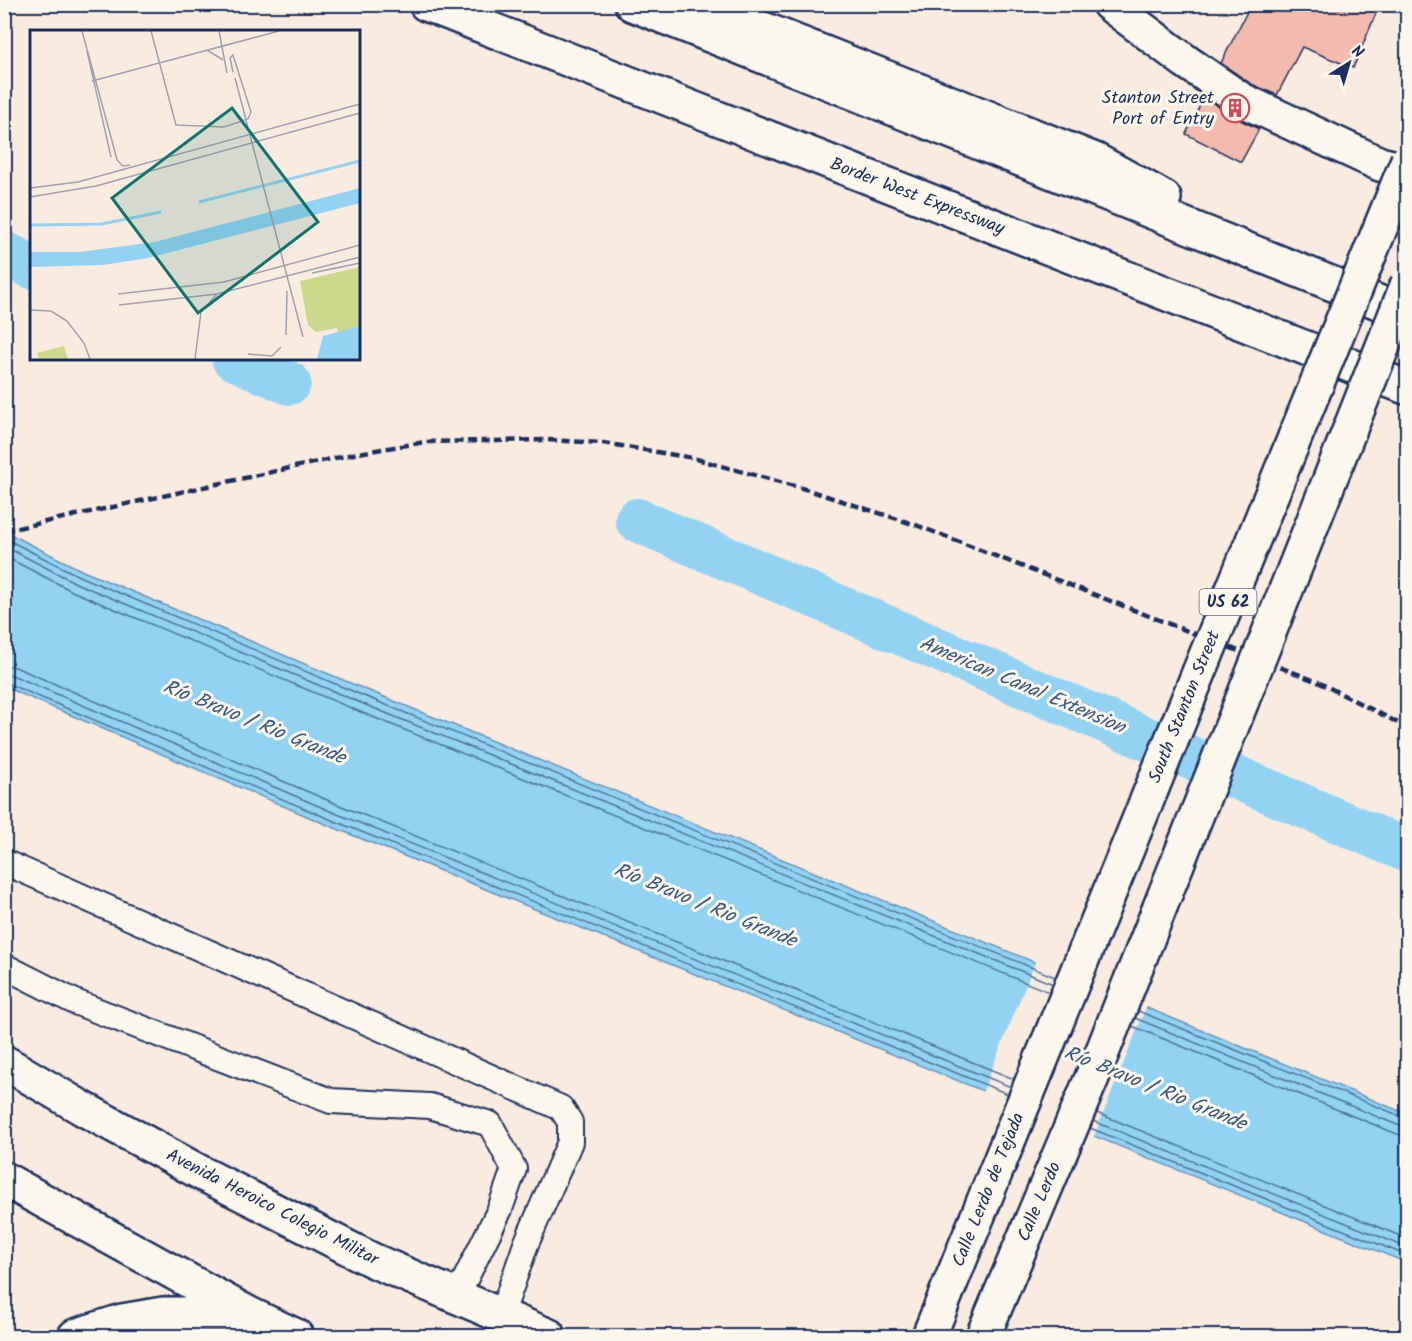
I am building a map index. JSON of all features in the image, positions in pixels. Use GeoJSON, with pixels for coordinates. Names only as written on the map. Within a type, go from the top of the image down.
{"type":"FeatureCollection","features":[{"type":"Feature","properties":{"kind":"main road","name":"Border West Expressway"},"geometry":{"type":"LineString","coordinates":[[426,4],[1407,388]]}},
{"type":"Feature","properties":{"kind":"main road"},"geometry":{"type":"LineString","coordinates":[[632,4],[1407,314]]}},
{"type":"Feature","properties":{"kind":"main road"},"geometry":{"type":"LineString","coordinates":[[700,4],[1095,160],[1302,273]]}},
{"type":"Feature","properties":{"kind":"main road"},"geometry":{"type":"LineString","coordinates":[[1109,4],[1185,61],[1242,99],[1380,164],[1407,171]]}},
{"type":"Feature","properties":{"kind":"main road","name":"South Stanton Street"},"geometry":{"type":"LineString","coordinates":[[1048,1044],[1407,160]]}},
{"type":"Feature","properties":{"kind":"main road","name":"Calle Lerdo"},"geometry":{"type":"LineString","coordinates":[[983,1336],[1096,1068],[1407,283]]}},
{"type":"Feature","properties":{"kind":"main road","name":"Calle Lerdo de Tejada"},"geometry":{"type":"LineString","coordinates":[[929,1336],[1048,1044]]}},
{"type":"Feature","properties":{"kind":"main road","name":"Avenida Heroico Colegio Militar"},"geometry":{"type":"LineString","coordinates":[[4,1062],[82,1108],[203,1174],[372,1260],[549,1336]]}},
{"type":"Feature","properties":{"kind":"main road"},"geometry":{"type":"LineString","coordinates":[[4,1179],[249,1314],[296,1336]]}},
{"type":"Feature","properties":{"kind":"main road"},"geometry":{"type":"LineString","coordinates":[[75,1336],[122,1321],[163,1314],[249,1314]]}},
{"type":"Feature","properties":{"kind":"lane"},"geometry":{"type":"LineString","coordinates":[[4,862],[561,1108],[570,1122],[570,1142],[526,1244],[501,1317]]}},
{"type":"Feature","properties":{"kind":"lane"},"geometry":{"type":"LineString","coordinates":[[4,966],[75,1002],[331,1101],[430,1106],[490,1124],[514,1169],[500,1209],[457,1296]]}},
{"type":"Feature","properties":{"kind":"water","name":"Río Bravo / Rio Grande"},"geometry":{"type":"Polygon","coordinates":[[[4,531],[83,571],[367,690],[1407,1114],[1407,1263],[330,826],[5,687],[4,531]]]}},
{"type":"Feature","properties":{"kind":"pier"},"geometry":{"type":"Polygon","coordinates":[[[1036,960],[1147,1005],[1093,1139],[982,1093],[1036,960]]]}},
{"type":"Feature","properties":{"kind":"building"},"geometry":{"type":"Polygon","coordinates":[[[1251,4],[1380,4],[1353,68],[1302,47],[1277,95],[1251,84],[1221,63],[1251,4]]]}},
{"type":"Feature","properties":{"kind":"building"},"geometry":{"type":"Polygon","coordinates":[[[1204,97],[1232,116],[1259,129],[1241,162],[1186,134],[1204,97]]]}},
{"type":"Feature","properties":{"kind":"waterway"},"geometry":{"type":"LineString","coordinates":[[4,253],[30,266]]}},
{"type":"Feature","properties":{"kind":"waterway"},"geometry":{"type":"LineString","coordinates":[[237,360],[289,383]]}},
{"type":"Feature","properties":{"kind":"waterway","name":"American Canal Extension"},"geometry":{"type":"LineString","coordinates":[[637,520],[1408,851]]}},
{"type":"Feature","properties":{"kind":"railway"},"geometry":{"type":"LineString","coordinates":[[4,531],[358,453],[425,442],[548,440],[603,443],[693,458],[805,489],[916,525],[1318,682],[1408,728]]}},
{"type":"Feature","properties":{"kind":"place","name":"Stanton Street Port of Entry"},"geometry":{"type":"Point","coordinates":[1235,108]}}]}
